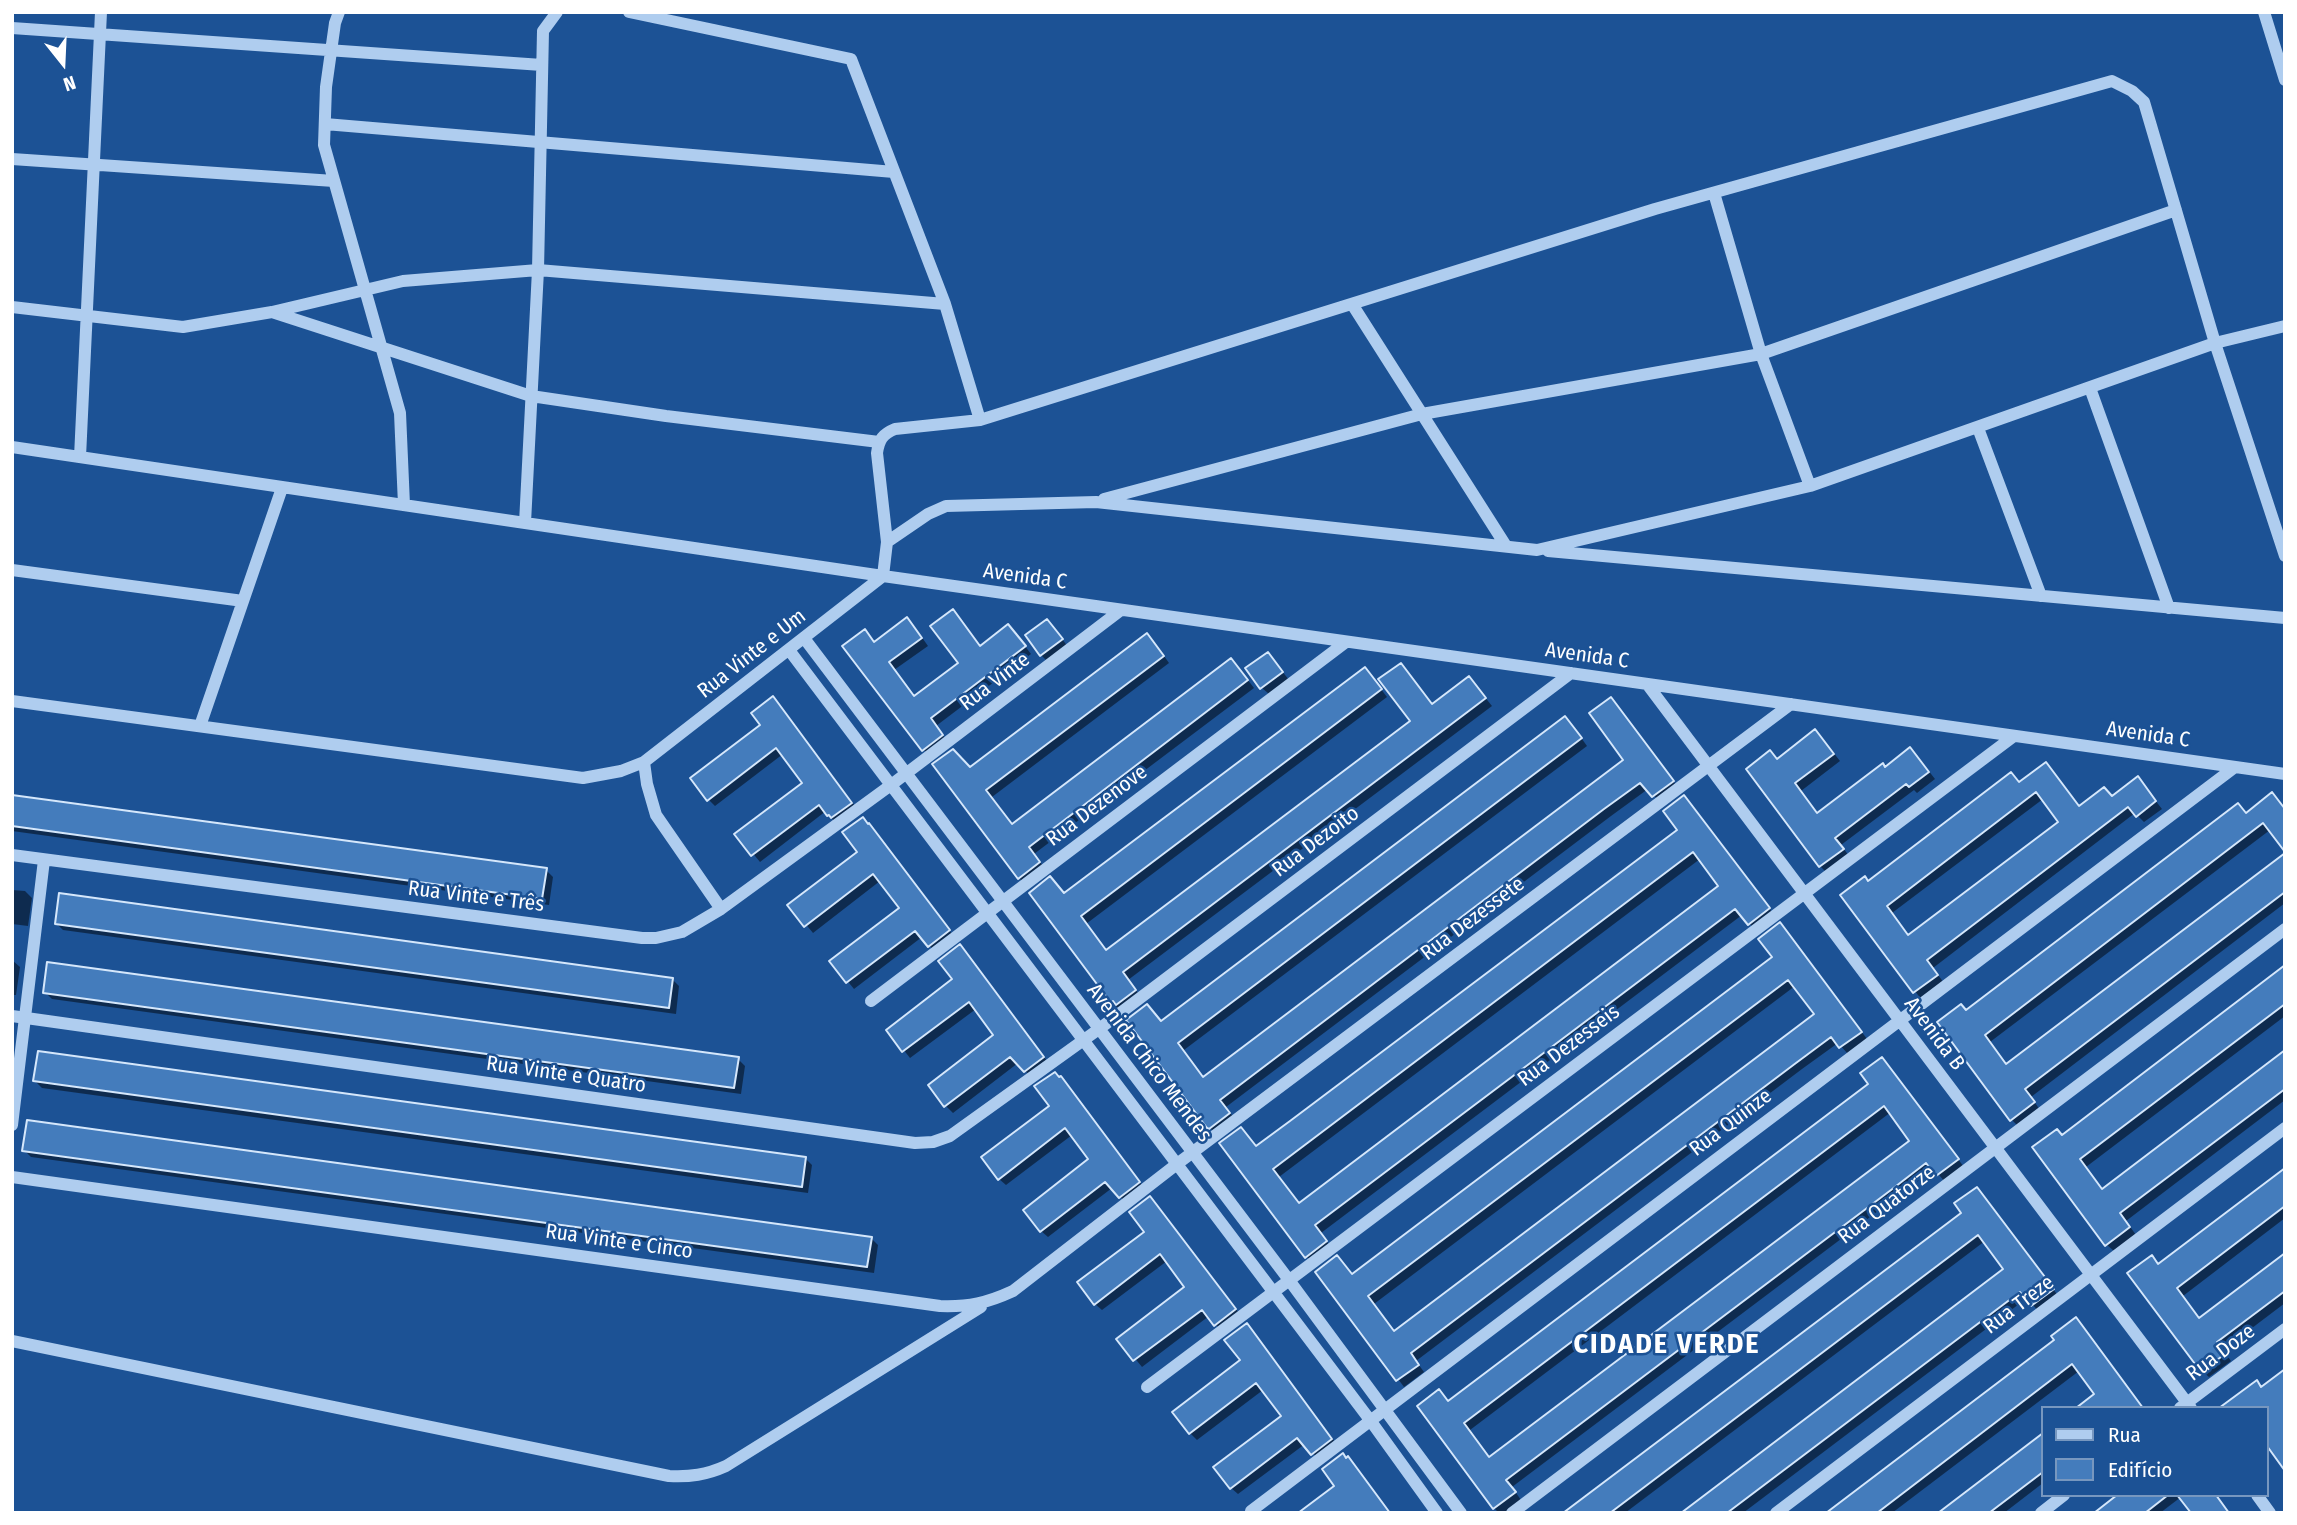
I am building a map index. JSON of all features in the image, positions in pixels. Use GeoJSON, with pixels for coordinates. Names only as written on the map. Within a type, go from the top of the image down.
{"type":"FeatureCollection","features":[{"type":"Feature","properties":{"kind":"street"},"geometry":{"type":"LineString","coordinates":[[80,457],[102,12]]}},
{"type":"Feature","properties":{"kind":"street"},"geometry":{"type":"LineString","coordinates":[[339,12],[326,87],[324,145],[400,413],[404,505]]}},
{"type":"Feature","properties":{"kind":"street"},"geometry":{"type":"LineString","coordinates":[[525,523],[538,270],[543,31],[557,12]]}},
{"type":"Feature","properties":{"kind":"street"},"geometry":{"type":"LineString","coordinates":[[629,12],[851,60],[945,304],[980,420]]}},
{"type":"Feature","properties":{"kind":"street"},"geometry":{"type":"LineString","coordinates":[[2264,12],[2284,76]]}},
{"type":"Feature","properties":{"kind":"street"},"geometry":{"type":"LineString","coordinates":[[12,27],[542,65]]}},
{"type":"Feature","properties":{"kind":"street"},"geometry":{"type":"LineString","coordinates":[[883,576],[887,542],[877,453],[878,442],[884,434],[895,429],[980,420],[1714,193],[2112,81],[2132,91],[2144,102],[2215,343],[2285,556]]}},
{"type":"Feature","properties":{"kind":"street"},"geometry":{"type":"LineString","coordinates":[[325,124],[894,172]]}},
{"type":"Feature","properties":{"kind":"street"},"geometry":{"type":"LineString","coordinates":[[12,159],[334,181]]}},
{"type":"Feature","properties":{"kind":"street"},"geometry":{"type":"LineString","coordinates":[[1714,193],[1761,354],[1810,486]]}},
{"type":"Feature","properties":{"kind":"street"},"geometry":{"type":"LineString","coordinates":[[1096,502],[1422,414],[1761,354],[2176,210]]}},
{"type":"Feature","properties":{"kind":"street"},"geometry":{"type":"LineString","coordinates":[[12,307],[183,327],[272,312],[403,281],[538,270],[945,304]]}},
{"type":"Feature","properties":{"kind":"street"},"geometry":{"type":"LineString","coordinates":[[1352,303],[1506,547]]}},
{"type":"Feature","properties":{"kind":"street"},"geometry":{"type":"LineString","coordinates":[[272,312],[531,396],[878,442]]}},
{"type":"Feature","properties":{"kind":"street"},"geometry":{"type":"LineString","coordinates":[[1538,550],[1810,486],[2215,343],[2285,326]]}},
{"type":"Feature","properties":{"kind":"street"},"geometry":{"type":"LineString","coordinates":[[2090,388],[2169,608]]}},
{"type":"Feature","properties":{"kind":"street"},"geometry":{"type":"LineString","coordinates":[[1978,428],[2041,596]]}},
{"type":"Feature","properties":{"kind":"street","name":"Avenida C"},"geometry":{"type":"LineString","coordinates":[[12,447],[883,576],[2285,774]]}},
{"type":"Feature","properties":{"kind":"street"},"geometry":{"type":"LineString","coordinates":[[200,726],[282,488]]}},
{"type":"Feature","properties":{"kind":"street"},"geometry":{"type":"LineString","coordinates":[[887,542],[928,514],[946,506],[1096,502],[1506,547],[2285,618]]}},
{"type":"Feature","properties":{"kind":"street"},"geometry":{"type":"LineString","coordinates":[[12,570],[243,601]]}},
{"type":"Feature","properties":{"kind":"street","name":"Rua Vinte e Um"},"geometry":{"type":"LineString","coordinates":[[12,701],[583,778],[621,771],[644,762],[883,576]]}},
{"type":"Feature","properties":{"kind":"street","name":"Rua Vinte"},"geometry":{"type":"LineString","coordinates":[[891,785],[1121,610]]}},
{"type":"Feature","properties":{"kind":"street","name":"Avenida Chico Mendes"},"geometry":{"type":"LineString","coordinates":[[804,638],[1289,1280],[1461,1513]]}},
{"type":"Feature","properties":{"kind":"street","name":"Rua Dezenove"},"geometry":{"type":"LineString","coordinates":[[871,1001],[1346,642]]}},
{"type":"Feature","properties":{"kind":"street","name":"Avenida Chico Mendes"},"geometry":{"type":"LineString","coordinates":[[789,650],[1370,1420],[1437,1513]]}},
{"type":"Feature","properties":{"kind":"street","name":"Rua Dezoito"},"geometry":{"type":"LineString","coordinates":[[1084,1041],[1571,673]]}},
{"type":"Feature","properties":{"kind":"street","name":"Avenida B"},"geometry":{"type":"LineString","coordinates":[[1647,684],[2091,1275],[2186,1406]]}},
{"type":"Feature","properties":{"kind":"street","name":"Rua Dezessete"},"geometry":{"type":"LineString","coordinates":[[1177,1164],[1791,705]]}},
{"type":"Feature","properties":{"kind":"street","name":"Rua Dezesseis"},"geometry":{"type":"LineString","coordinates":[[1147,1387],[2014,736]]}},
{"type":"Feature","properties":{"kind":"street"},"geometry":{"type":"LineString","coordinates":[[644,762],[656,814],[721,909]]}},
{"type":"Feature","properties":{"kind":"street","name":"Rua Quinze"},"geometry":{"type":"LineString","coordinates":[[1251,1511],[2235,767]]}},
{"type":"Feature","properties":{"kind":"street","name":"Rua Vinte e Três"},"geometry":{"type":"LineString","coordinates":[[12,855],[656,938],[682,932],[721,909],[891,785]]}},
{"type":"Feature","properties":{"kind":"street"},"geometry":{"type":"LineString","coordinates":[[12,1125],[18,1016],[44,860]]}},
{"type":"Feature","properties":{"kind":"street","name":"Rua Quatorze"},"geometry":{"type":"LineString","coordinates":[[1512,1513],[2285,929]]}},
{"type":"Feature","properties":{"kind":"street","name":"Rua Vinte e Quatro"},"geometry":{"type":"LineString","coordinates":[[18,1016],[915,1143],[933,1142],[950,1136],[1084,1041]]}},
{"type":"Feature","properties":{"kind":"street","name":"Rua Treze"},"geometry":{"type":"LineString","coordinates":[[1776,1513],[2285,1129]]}},
{"type":"Feature","properties":{"kind":"street","name":"Rua Vinte e Cinco"},"geometry":{"type":"LineString","coordinates":[[12,1177],[940,1306],[963,1307],[991,1301],[1013,1290],[1177,1164]]}},
{"type":"Feature","properties":{"kind":"street"},"geometry":{"type":"LineString","coordinates":[[12,1341],[669,1476],[689,1477],[707,1475],[726,1466],[991,1301]]}},
{"type":"Feature","properties":{"kind":"street","name":"Rua Doze"},"geometry":{"type":"LineString","coordinates":[[2186,1406],[2285,1329]]}},
{"type":"Feature","properties":{"kind":"street"},"geometry":{"type":"LineString","coordinates":[[2040,1513],[2061,1497]]}},
{"type":"Feature","properties":{"kind":"street"},"geometry":{"type":"LineString","coordinates":[[2258,1497],[2270,1513]]}},
{"type":"Feature","properties":{"kind":"building"},"geometry":{"type":"Polygon","coordinates":[[[953,609],[980,646],[1008,624],[1026,646],[931,718],[943,735],[922,751],[842,646],[865,629],[874,642],[907,617],[922,638],[889,662],[914,696],[958,663],[930,626],[953,609]]]}},
{"type":"Feature","properties":{"kind":"building"},"geometry":{"type":"Polygon","coordinates":[[[1047,619],[1063,639],[1040,656],[1025,635],[1047,619]]]}},
{"type":"Feature","properties":{"kind":"building"},"geometry":{"type":"Polygon","coordinates":[[[1147,633],[1164,656],[986,790],[1012,824],[1231,658],[1248,680],[1029,847],[1040,862],[1018,879],[932,764],[953,749],[970,767],[1147,633]]]}},
{"type":"Feature","properties":{"kind":"building"},"geometry":{"type":"Polygon","coordinates":[[[1268,652],[1283,672],[1260,689],[1245,668],[1268,652]]]}},
{"type":"Feature","properties":{"kind":"building"},"geometry":{"type":"Polygon","coordinates":[[[1401,663],[1432,704],[1469,676],[1486,698],[1123,972],[1136,990],[1116,1005],[1113,1001],[1111,1003],[1029,893],[1050,876],[1064,893],[1365,667],[1382,689],[1081,916],[1106,950],[1410,721],[1378,679],[1401,663]]]}},
{"type":"Feature","properties":{"kind":"building"},"geometry":{"type":"Polygon","coordinates":[[[773,696],[852,803],[831,818],[819,805],[751,856],[734,834],[802,783],[776,748],[707,801],[690,778],[760,725],[751,713],[773,696]]]}},
{"type":"Feature","properties":{"kind":"building"},"geometry":{"type":"Polygon","coordinates":[[[1611,697],[1674,781],[1652,797],[1640,783],[1604,809],[1220,1100],[1230,1113],[1207,1128],[1126,1020],[1147,1004],[1161,1021],[1565,716],[1582,738],[1178,1043],[1203,1077],[1623,760],[1589,713],[1611,697]]]}},
{"type":"Feature","properties":{"kind":"building"},"geometry":{"type":"Polygon","coordinates":[[[1815,729],[1834,754],[1795,783],[1817,813],[1883,763],[1885,767],[1910,747],[1929,772],[1909,787],[1906,784],[1835,838],[1844,849],[1819,867],[1746,769],[1770,750],[1777,759],[1815,729]]]}},
{"type":"Feature","properties":{"kind":"building"},"geometry":{"type":"Polygon","coordinates":[[[2046,762],[2079,806],[2104,787],[2112,796],[2138,776],[2156,801],[2136,817],[2128,807],[1927,960],[1938,975],[1913,993],[1840,895],[1865,876],[1868,881],[2011,772],[2019,782],[2046,762]],[[2036,792],[1887,906],[1908,935],[2058,822],[2036,792]]]}},
{"type":"Feature","properties":{"kind":"building"},"geometry":{"type":"Polygon","coordinates":[[[2272,792],[2285,809],[2285,852],[2263,823],[1985,1035],[2006,1064],[2285,853],[2285,892],[2025,1089],[2035,1102],[2010,1121],[1937,1022],[1961,1004],[1966,1010],[2238,803],[2246,813],[2272,792]]]}},
{"type":"Feature","properties":{"kind":"building"},"geometry":{"type":"Polygon","coordinates":[[[12,795],[547,868],[542,899],[12,826],[12,795]]]}},
{"type":"Feature","properties":{"kind":"building"},"geometry":{"type":"Polygon","coordinates":[[[1684,795],[1770,908],[1748,925],[1735,909],[1315,1225],[1327,1241],[1305,1258],[1219,1143],[1241,1127],[1256,1146],[1290,1121],[1677,830],[1663,811],[1684,795]],[[1693,852],[1273,1169],[1299,1203],[1718,886],[1693,852]]]}},
{"type":"Feature","properties":{"kind":"building"},"geometry":{"type":"Polygon","coordinates":[[[863,817],[950,930],[928,947],[915,931],[846,983],[829,961],[899,908],[873,874],[804,927],[787,905],[857,852],[842,832],[863,817]]]}},
{"type":"Feature","properties":{"kind":"building"},"geometry":{"type":"Polygon","coordinates":[[[59,893],[673,978],[669,1008],[55,924],[59,893]]]}},
{"type":"Feature","properties":{"kind":"building"},"geometry":{"type":"Polygon","coordinates":[[[1780,922],[1862,1032],[1839,1048],[1831,1037],[1796,1063],[1411,1353],[1419,1365],[1396,1381],[1315,1272],[1337,1255],[1352,1274],[1772,957],[1758,939],[1780,922]],[[1788,980],[1368,1296],[1394,1331],[1814,1014],[1788,980]]]}},
{"type":"Feature","properties":{"kind":"building"},"geometry":{"type":"Polygon","coordinates":[[[960,944],[1044,1057],[1024,1072],[1010,1057],[944,1107],[928,1085],[993,1035],[969,1002],[902,1052],[886,1030],[952,979],[938,961],[960,944]]]}},
{"type":"Feature","properties":{"kind":"building"},"geometry":{"type":"Polygon","coordinates":[[[47,962],[739,1057],[734,1088],[43,993],[47,962]]]}},
{"type":"Feature","properties":{"kind":"building"},"geometry":{"type":"Polygon","coordinates":[[[2285,965],[2285,1004],[2080,1159],[2102,1189],[2285,1050],[2285,1089],[2120,1213],[2130,1227],[2105,1246],[2032,1147],[2057,1129],[2062,1135],[2285,965]]]}},
{"type":"Feature","properties":{"kind":"building"},"geometry":{"type":"Polygon","coordinates":[[[38,1051],[806,1157],[802,1187],[33,1081],[38,1051]]]}},
{"type":"Feature","properties":{"kind":"building"},"geometry":{"type":"Polygon","coordinates":[[[1882,1057],[1959,1159],[1936,1176],[1926,1163],[1506,1480],[1516,1492],[1493,1509],[1417,1406],[1439,1389],[1448,1401],[1868,1084],[1860,1073],[1882,1057]],[[1884,1106],[1464,1423],[1489,1457],[1909,1141],[1884,1106]]]}},
{"type":"Feature","properties":{"kind":"building"},"geometry":{"type":"Polygon","coordinates":[[[1055,1072],[1061,1076],[1140,1182],[1119,1198],[1105,1182],[1040,1232],[1023,1210],[1088,1159],[1065,1128],[998,1180],[981,1157],[1049,1106],[1034,1086],[1055,1072]]]}},
{"type":"Feature","properties":{"kind":"building"},"geometry":{"type":"Polygon","coordinates":[[[27,1120],[872,1237],[867,1267],[22,1151],[27,1120]]]}},
{"type":"Feature","properties":{"kind":"building"},"geometry":{"type":"Polygon","coordinates":[[[2285,1168],[2285,1206],[2177,1288],[2199,1318],[2285,1253],[2285,1291],[2217,1342],[2225,1354],[2201,1372],[2127,1273],[2152,1255],[2158,1264],[2285,1168]]]}},
{"type":"Feature","properties":{"kind":"building"},"geometry":{"type":"Polygon","coordinates":[[[1977,1187],[2054,1289],[2031,1306],[2020,1292],[1727,1513],[1681,1513],[2003,1269],[1978,1235],[1610,1513],[1563,1513],[1961,1213],[1954,1203],[1977,1187]]]}},
{"type":"Feature","properties":{"kind":"building"},"geometry":{"type":"Polygon","coordinates":[[[1150,1196],[1236,1309],[1214,1326],[1202,1310],[1133,1361],[1116,1339],[1184,1287],[1160,1254],[1094,1305],[1077,1282],[1144,1232],[1129,1212],[1150,1196]]]}},
{"type":"Feature","properties":{"kind":"building"},"geometry":{"type":"Polygon","coordinates":[[[2076,1317],[2142,1406],[2079,1406],[2094,1394],[2072,1364],[1877,1513],[1826,1513],[2054,1340],[2051,1336],[2076,1317]]]}},
{"type":"Feature","properties":{"kind":"building"},"geometry":{"type":"Polygon","coordinates":[[[1247,1323],[1332,1439],[1311,1455],[1297,1438],[1230,1489],[1213,1467],[1281,1416],[1256,1383],[1189,1434],[1172,1412],[1240,1360],[1224,1340],[1247,1323]]]}},
{"type":"Feature","properties":{"kind":"building"},"geometry":{"type":"Polygon","coordinates":[[[2285,1369],[2285,1471],[2269,1449],[2269,1406],[2222,1406],[2257,1380],[2261,1387],[2285,1369]]]}},
{"type":"Feature","properties":{"kind":"building"},"geometry":{"type":"Polygon","coordinates":[[[2042,1434],[2042,1473],[1989,1513],[1938,1513],[2042,1434]]]}},
{"type":"Feature","properties":{"kind":"building"},"geometry":{"type":"Polygon","coordinates":[[[1343,1453],[1390,1513],[1298,1513],[1334,1486],[1322,1469],[1343,1453]]]}},
{"type":"Feature","properties":{"kind":"building"},"geometry":{"type":"Polygon","coordinates":[[[2114,1497],[2165,1497],[2145,1513],[2094,1513],[2114,1497]]]}},
{"type":"Feature","properties":{"kind":"building"},"geometry":{"type":"Polygon","coordinates":[[[2179,1497],[2217,1497],[2229,1513],[2191,1513],[2179,1497]]]}},
{"type":"Feature","properties":{"kind":"district","name":"CIDADE VERDE"},"geometry":{"type":"Point","coordinates":[1667,1345]}}]}
